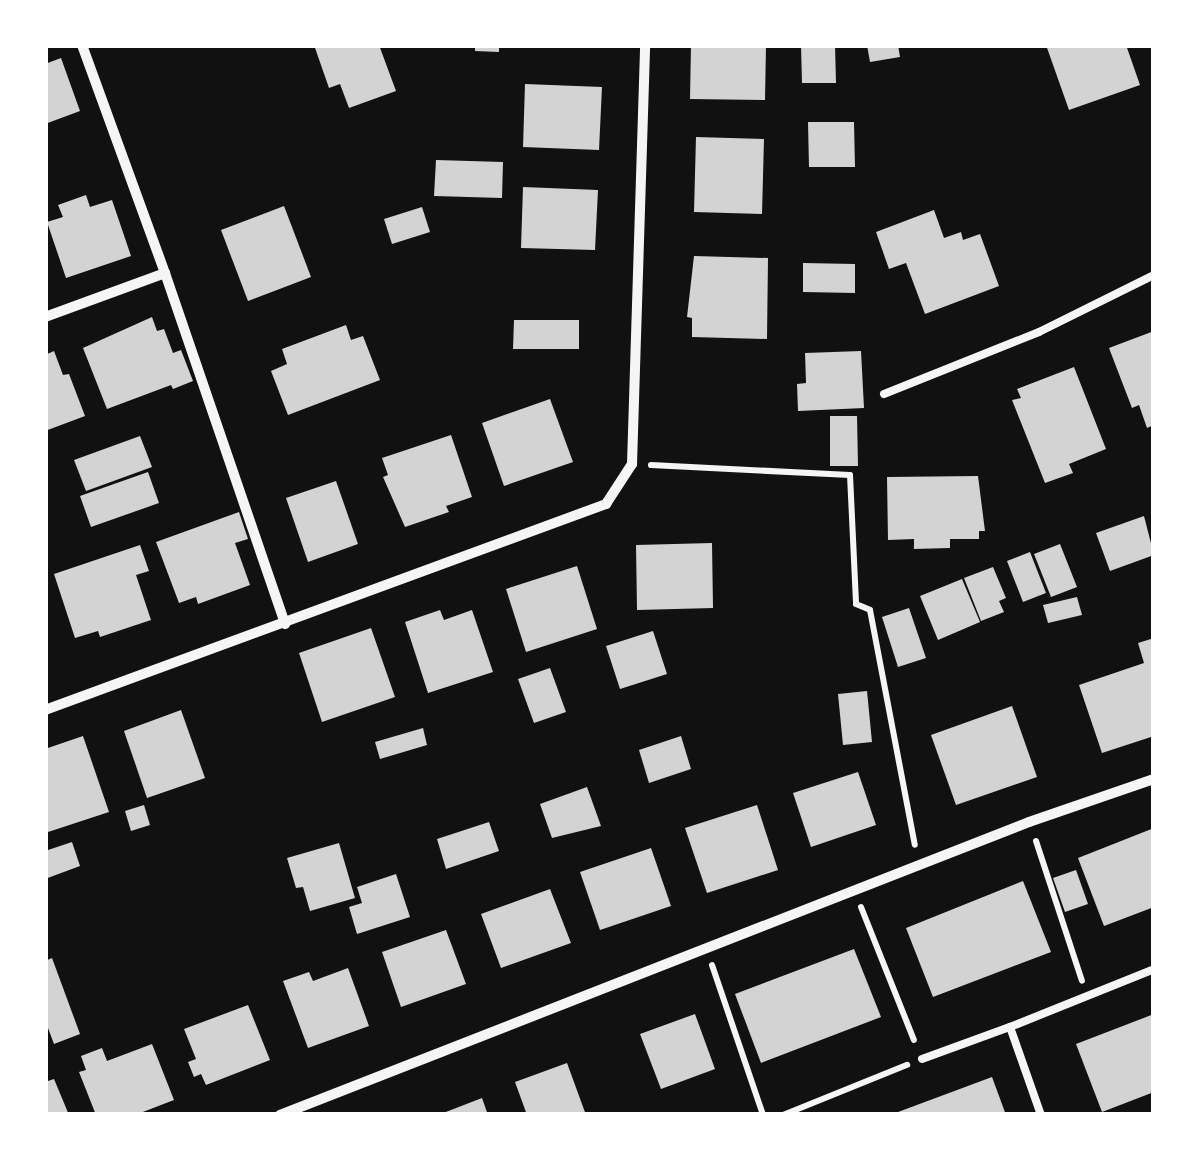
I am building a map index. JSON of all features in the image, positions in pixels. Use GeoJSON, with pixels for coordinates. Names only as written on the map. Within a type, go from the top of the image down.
{"type":"FeatureCollection","features":[{"type":"Feature","properties":{"kind":"street"},"geometry":{"type":"LineString","coordinates":[[82,45],[165,272],[285,624]]}},
{"type":"Feature","properties":{"kind":"street"},"geometry":{"type":"LineString","coordinates":[[45,710],[606,504],[632,464],[645,45]]}},
{"type":"Feature","properties":{"kind":"street"},"geometry":{"type":"LineString","coordinates":[[45,317],[165,272]]}},
{"type":"Feature","properties":{"kind":"street"},"geometry":{"type":"LineString","coordinates":[[280,1115],[1030,822],[1154,779]]}},
{"type":"Feature","properties":{"kind":"lane"},"geometry":{"type":"LineString","coordinates":[[884,394],[1039,332],[1154,275]]}},
{"type":"Feature","properties":{"kind":"lane"},"geometry":{"type":"LineString","coordinates":[[922,1060],[1154,969]]}},
{"type":"Feature","properties":{"kind":"lane"},"geometry":{"type":"LineString","coordinates":[[1010,1027],[1041,1115]]}},
{"type":"Feature","properties":{"kind":"path"},"geometry":{"type":"LineString","coordinates":[[632,464],[850,474],[856,604],[870,610],[919,866]]}},
{"type":"Feature","properties":{"kind":"path"},"geometry":{"type":"LineString","coordinates":[[1030,822],[1087,996]]}},
{"type":"Feature","properties":{"kind":"path"},"geometry":{"type":"LineString","coordinates":[[783,1115],[922,1060],[854,891]]}},
{"type":"Feature","properties":{"kind":"path"},"geometry":{"type":"LineString","coordinates":[[706,950],[764,1115]]}},
{"type":"Feature","properties":{"kind":"building"},"geometry":{"type":"Polygon","coordinates":[[[314,45],[379,45],[396,91],[349,108],[340,84],[329,88],[314,45]]]}},
{"type":"Feature","properties":{"kind":"building"},"geometry":{"type":"Polygon","coordinates":[[[475,45],[499,45],[499,52],[475,51],[475,45]]]}},
{"type":"Feature","properties":{"kind":"building"},"geometry":{"type":"Polygon","coordinates":[[[691,45],[766,45],[765,100],[690,99],[691,45]]]}},
{"type":"Feature","properties":{"kind":"building"},"geometry":{"type":"Polygon","coordinates":[[[801,45],[835,45],[836,83],[802,83],[801,45]]]}},
{"type":"Feature","properties":{"kind":"building"},"geometry":{"type":"Polygon","coordinates":[[[867,45],[898,45],[900,57],[870,62],[867,45]]]}},
{"type":"Feature","properties":{"kind":"building"},"geometry":{"type":"Polygon","coordinates":[[[1046,45],[1126,45],[1140,85],[1069,110],[1046,45]]]}},
{"type":"Feature","properties":{"kind":"building"},"geometry":{"type":"Polygon","coordinates":[[[61,58],[80,111],[45,124],[45,64],[61,58]]]}},
{"type":"Feature","properties":{"kind":"building"},"geometry":{"type":"Polygon","coordinates":[[[525,84],[602,87],[599,150],[523,147],[525,84]]]}},
{"type":"Feature","properties":{"kind":"building"},"geometry":{"type":"Polygon","coordinates":[[[808,122],[854,122],[855,167],[809,167],[808,122]]]}},
{"type":"Feature","properties":{"kind":"building"},"geometry":{"type":"Polygon","coordinates":[[[696,137],[764,139],[762,214],[694,212],[696,137]]]}},
{"type":"Feature","properties":{"kind":"building"},"geometry":{"type":"Polygon","coordinates":[[[436,160],[503,162],[502,198],[434,196],[436,160]]]}},
{"type":"Feature","properties":{"kind":"building"},"geometry":{"type":"Polygon","coordinates":[[[523,187],[598,190],[595,250],[521,248],[523,187]]]}},
{"type":"Feature","properties":{"kind":"building"},"geometry":{"type":"Polygon","coordinates":[[[86,195],[90,207],[112,200],[131,256],[66,278],[47,222],[63,217],[58,205],[86,195]]]}},
{"type":"Feature","properties":{"kind":"building"},"geometry":{"type":"Polygon","coordinates":[[[284,206],[311,277],[248,301],[221,230],[284,206]]]}},
{"type":"Feature","properties":{"kind":"building"},"geometry":{"type":"Polygon","coordinates":[[[422,207],[430,232],[392,244],[384,219],[422,207]]]}},
{"type":"Feature","properties":{"kind":"building"},"geometry":{"type":"Polygon","coordinates":[[[934,210],[944,238],[961,232],[963,240],[980,234],[999,286],[925,314],[906,263],[889,269],[876,232],[934,210]]]}},
{"type":"Feature","properties":{"kind":"building"},"geometry":{"type":"Polygon","coordinates":[[[694,256],[768,258],[767,339],[692,337],[692,318],[687,317],[694,256]]]}},
{"type":"Feature","properties":{"kind":"building"},"geometry":{"type":"Polygon","coordinates":[[[803,263],[855,264],[855,293],[803,292],[803,263]]]}},
{"type":"Feature","properties":{"kind":"building"},"geometry":{"type":"Polygon","coordinates":[[[152,317],[157,331],[164,329],[173,353],[181,350],[193,381],[173,389],[171,385],[107,409],[83,348],[152,317]]]}},
{"type":"Feature","properties":{"kind":"building"},"geometry":{"type":"Polygon","coordinates":[[[514,320],[579,320],[579,349],[513,349],[514,320]]]}},
{"type":"Feature","properties":{"kind":"building"},"geometry":{"type":"Polygon","coordinates":[[[346,325],[351,340],[363,336],[380,380],[288,415],[271,371],[287,364],[282,349],[346,325]]]}},
{"type":"Feature","properties":{"kind":"building"},"geometry":{"type":"Polygon","coordinates":[[[1154,331],[1154,425],[1147,428],[1139,405],[1132,408],[1109,348],[1154,331]]]}},
{"type":"Feature","properties":{"kind":"building"},"geometry":{"type":"Polygon","coordinates":[[[54,351],[63,375],[69,374],[85,416],[45,431],[45,355],[54,351]]]}},
{"type":"Feature","properties":{"kind":"building"},"geometry":{"type":"Polygon","coordinates":[[[861,351],[864,408],[798,411],[797,384],[806,383],[805,353],[861,351]]]}},
{"type":"Feature","properties":{"kind":"building"},"geometry":{"type":"Polygon","coordinates":[[[1074,367],[1106,449],[1069,464],[1073,473],[1045,483],[1012,400],[1021,398],[1017,389],[1074,367]]]}},
{"type":"Feature","properties":{"kind":"building"},"geometry":{"type":"Polygon","coordinates":[[[550,399],[573,462],[504,486],[482,423],[550,399]]]}},
{"type":"Feature","properties":{"kind":"building"},"geometry":{"type":"Polygon","coordinates":[[[830,416],[857,416],[858,466],[830,466],[830,416]]]}},
{"type":"Feature","properties":{"kind":"building"},"geometry":{"type":"Polygon","coordinates":[[[451,435],[472,497],[446,506],[449,512],[405,527],[383,477],[388,475],[382,458],[451,435]]]}},
{"type":"Feature","properties":{"kind":"building"},"geometry":{"type":"Polygon","coordinates":[[[140,436],[152,467],[86,491],[74,460],[140,436]]]}},
{"type":"Feature","properties":{"kind":"building"},"geometry":{"type":"Polygon","coordinates":[[[148,472],[159,503],[91,527],[80,496],[148,472]]]}},
{"type":"Feature","properties":{"kind":"building"},"geometry":{"type":"Polygon","coordinates":[[[978,476],[985,531],[979,531],[979,539],[950,539],[950,548],[914,549],[914,539],[888,540],[887,477],[978,476]]]}},
{"type":"Feature","properties":{"kind":"building"},"geometry":{"type":"Polygon","coordinates":[[[336,481],[358,544],[308,562],[286,498],[336,481]]]}},
{"type":"Feature","properties":{"kind":"building"},"geometry":{"type":"Polygon","coordinates":[[[239,512],[248,539],[235,543],[250,585],[198,604],[196,597],[179,603],[156,542],[239,512]]]}},
{"type":"Feature","properties":{"kind":"building"},"geometry":{"type":"Polygon","coordinates":[[[1144,516],[1154,555],[1110,571],[1096,533],[1144,516]]]}},
{"type":"Feature","properties":{"kind":"building"},"geometry":{"type":"Polygon","coordinates":[[[712,543],[713,608],[637,610],[636,545],[712,543]]]}},
{"type":"Feature","properties":{"kind":"building"},"geometry":{"type":"Polygon","coordinates":[[[1060,544],[1077,587],[1051,597],[1034,554],[1060,544]]]}},
{"type":"Feature","properties":{"kind":"building"},"geometry":{"type":"Polygon","coordinates":[[[140,545],[149,571],[136,575],[151,620],[100,637],[98,631],[75,638],[54,574],[140,545]]]}},
{"type":"Feature","properties":{"kind":"building"},"geometry":{"type":"Polygon","coordinates":[[[1030,552],[1046,593],[1023,602],[1007,561],[1030,552]]]}},
{"type":"Feature","properties":{"kind":"building"},"geometry":{"type":"Polygon","coordinates":[[[577,566],[597,629],[526,652],[506,589],[577,566]]]}},
{"type":"Feature","properties":{"kind":"building"},"geometry":{"type":"Polygon","coordinates":[[[993,567],[1006,598],[999,601],[1004,612],[981,621],[964,578],[993,567]]]}},
{"type":"Feature","properties":{"kind":"building"},"geometry":{"type":"Polygon","coordinates":[[[962,579],[980,622],[938,640],[920,596],[962,579]]]}},
{"type":"Feature","properties":{"kind":"building"},"geometry":{"type":"Polygon","coordinates":[[[1077,597],[1082,615],[1048,623],[1043,605],[1077,597]]]}},
{"type":"Feature","properties":{"kind":"building"},"geometry":{"type":"Polygon","coordinates":[[[909,608],[926,658],[898,667],[882,617],[909,608]]]}},
{"type":"Feature","properties":{"kind":"building"},"geometry":{"type":"Polygon","coordinates":[[[440,610],[444,620],[472,610],[493,672],[428,693],[405,622],[440,610]]]}},
{"type":"Feature","properties":{"kind":"building"},"geometry":{"type":"Polygon","coordinates":[[[371,628],[395,697],[322,722],[299,653],[371,628]]]}},
{"type":"Feature","properties":{"kind":"building"},"geometry":{"type":"Polygon","coordinates":[[[653,631],[667,674],[620,689],[606,646],[653,631]]]}},
{"type":"Feature","properties":{"kind":"building"},"geometry":{"type":"Polygon","coordinates":[[[1154,638],[1154,736],[1102,753],[1079,685],[1144,663],[1138,643],[1154,638]]]}},
{"type":"Feature","properties":{"kind":"building"},"geometry":{"type":"Polygon","coordinates":[[[550,668],[566,712],[534,723],[518,679],[550,668]]]}},
{"type":"Feature","properties":{"kind":"building"},"geometry":{"type":"Polygon","coordinates":[[[867,691],[872,742],[843,745],[838,694],[867,691]]]}},
{"type":"Feature","properties":{"kind":"building"},"geometry":{"type":"Polygon","coordinates":[[[1012,706],[1037,777],[956,805],[931,735],[1012,706]]]}},
{"type":"Feature","properties":{"kind":"building"},"geometry":{"type":"Polygon","coordinates":[[[181,710],[205,778],[147,798],[124,731],[181,710]]]}},
{"type":"Feature","properties":{"kind":"building"},"geometry":{"type":"Polygon","coordinates":[[[423,728],[427,745],[380,759],[375,742],[423,728]]]}},
{"type":"Feature","properties":{"kind":"building"},"geometry":{"type":"Polygon","coordinates":[[[83,736],[109,812],[45,833],[45,749],[83,736]]]}},
{"type":"Feature","properties":{"kind":"building"},"geometry":{"type":"Polygon","coordinates":[[[681,736],[691,769],[649,783],[639,750],[681,736]]]}},
{"type":"Feature","properties":{"kind":"building"},"geometry":{"type":"Polygon","coordinates":[[[858,772],[876,825],[811,847],[793,793],[858,772]]]}},
{"type":"Feature","properties":{"kind":"building"},"geometry":{"type":"Polygon","coordinates":[[[587,787],[601,826],[552,838],[540,804],[587,787]]]}},
{"type":"Feature","properties":{"kind":"building"},"geometry":{"type":"Polygon","coordinates":[[[144,805],[150,825],[131,831],[125,811],[144,805]]]}},
{"type":"Feature","properties":{"kind":"building"},"geometry":{"type":"Polygon","coordinates":[[[757,805],[778,870],[707,893],[685,828],[757,805]]]}},
{"type":"Feature","properties":{"kind":"building"},"geometry":{"type":"Polygon","coordinates":[[[489,822],[499,851],[446,869],[437,839],[489,822]]]}},
{"type":"Feature","properties":{"kind":"building"},"geometry":{"type":"Polygon","coordinates":[[[1154,828],[1154,907],[1104,926],[1078,858],[1154,828]]]}},
{"type":"Feature","properties":{"kind":"building"},"geometry":{"type":"Polygon","coordinates":[[[72,842],[80,866],[45,879],[45,851],[72,842]]]}},
{"type":"Feature","properties":{"kind":"building"},"geometry":{"type":"Polygon","coordinates":[[[339,843],[355,898],[310,911],[303,887],[296,888],[287,858],[339,843]]]}},
{"type":"Feature","properties":{"kind":"building"},"geometry":{"type":"Polygon","coordinates":[[[651,848],[671,906],[600,930],[580,872],[651,848]]]}},
{"type":"Feature","properties":{"kind":"building"},"geometry":{"type":"Polygon","coordinates":[[[1076,870],[1088,904],[1065,912],[1053,878],[1076,870]]]}},
{"type":"Feature","properties":{"kind":"building"},"geometry":{"type":"Polygon","coordinates":[[[396,874],[410,917],[357,934],[349,907],[362,903],[357,887],[396,874]]]}},
{"type":"Feature","properties":{"kind":"building"},"geometry":{"type":"Polygon","coordinates":[[[1023,881],[1051,952],[933,997],[906,928],[1023,881]]]}},
{"type":"Feature","properties":{"kind":"building"},"geometry":{"type":"Polygon","coordinates":[[[550,889],[571,943],[501,968],[481,914],[550,889]]]}},
{"type":"Feature","properties":{"kind":"building"},"geometry":{"type":"Polygon","coordinates":[[[446,930],[466,984],[401,1007],[382,952],[446,930]]]}},
{"type":"Feature","properties":{"kind":"building"},"geometry":{"type":"Polygon","coordinates":[[[854,949],[881,1017],[761,1063],[735,994],[854,949]]]}},
{"type":"Feature","properties":{"kind":"building"},"geometry":{"type":"Polygon","coordinates":[[[52,958],[80,1034],[54,1044],[45,1020],[45,961],[52,958]]]}},
{"type":"Feature","properties":{"kind":"building"},"geometry":{"type":"Polygon","coordinates":[[[348,968],[369,1026],[308,1048],[283,981],[309,972],[313,981],[348,968]]]}},
{"type":"Feature","properties":{"kind":"building"},"geometry":{"type":"Polygon","coordinates":[[[248,1005],[270,1060],[206,1085],[201,1074],[194,1077],[188,1062],[196,1059],[184,1029],[248,1005]]]}},
{"type":"Feature","properties":{"kind":"building"},"geometry":{"type":"Polygon","coordinates":[[[695,1014],[715,1069],[661,1089],[640,1034],[695,1014]]]}},
{"type":"Feature","properties":{"kind":"building"},"geometry":{"type":"Polygon","coordinates":[[[1154,1014],[1154,1092],[1102,1112],[1076,1044],[1154,1014]]]}},
{"type":"Feature","properties":{"kind":"building"},"geometry":{"type":"Polygon","coordinates":[[[152,1044],[174,1100],[135,1115],[96,1115],[79,1072],[86,1070],[81,1056],[102,1048],[107,1061],[152,1044]]]}},
{"type":"Feature","properties":{"kind":"building"},"geometry":{"type":"Polygon","coordinates":[[[567,1063],[586,1115],[527,1115],[515,1082],[567,1063]]]}},
{"type":"Feature","properties":{"kind":"building"},"geometry":{"type":"Polygon","coordinates":[[[992,1077],[1006,1115],[890,1115],[992,1077]]]}},
{"type":"Feature","properties":{"kind":"building"},"geometry":{"type":"Polygon","coordinates":[[[54,1079],[69,1115],[45,1115],[45,1082],[54,1079]]]}},
{"type":"Feature","properties":{"kind":"building"},"geometry":{"type":"Polygon","coordinates":[[[482,1098],[488,1115],[438,1115],[482,1098]]]}}]}
